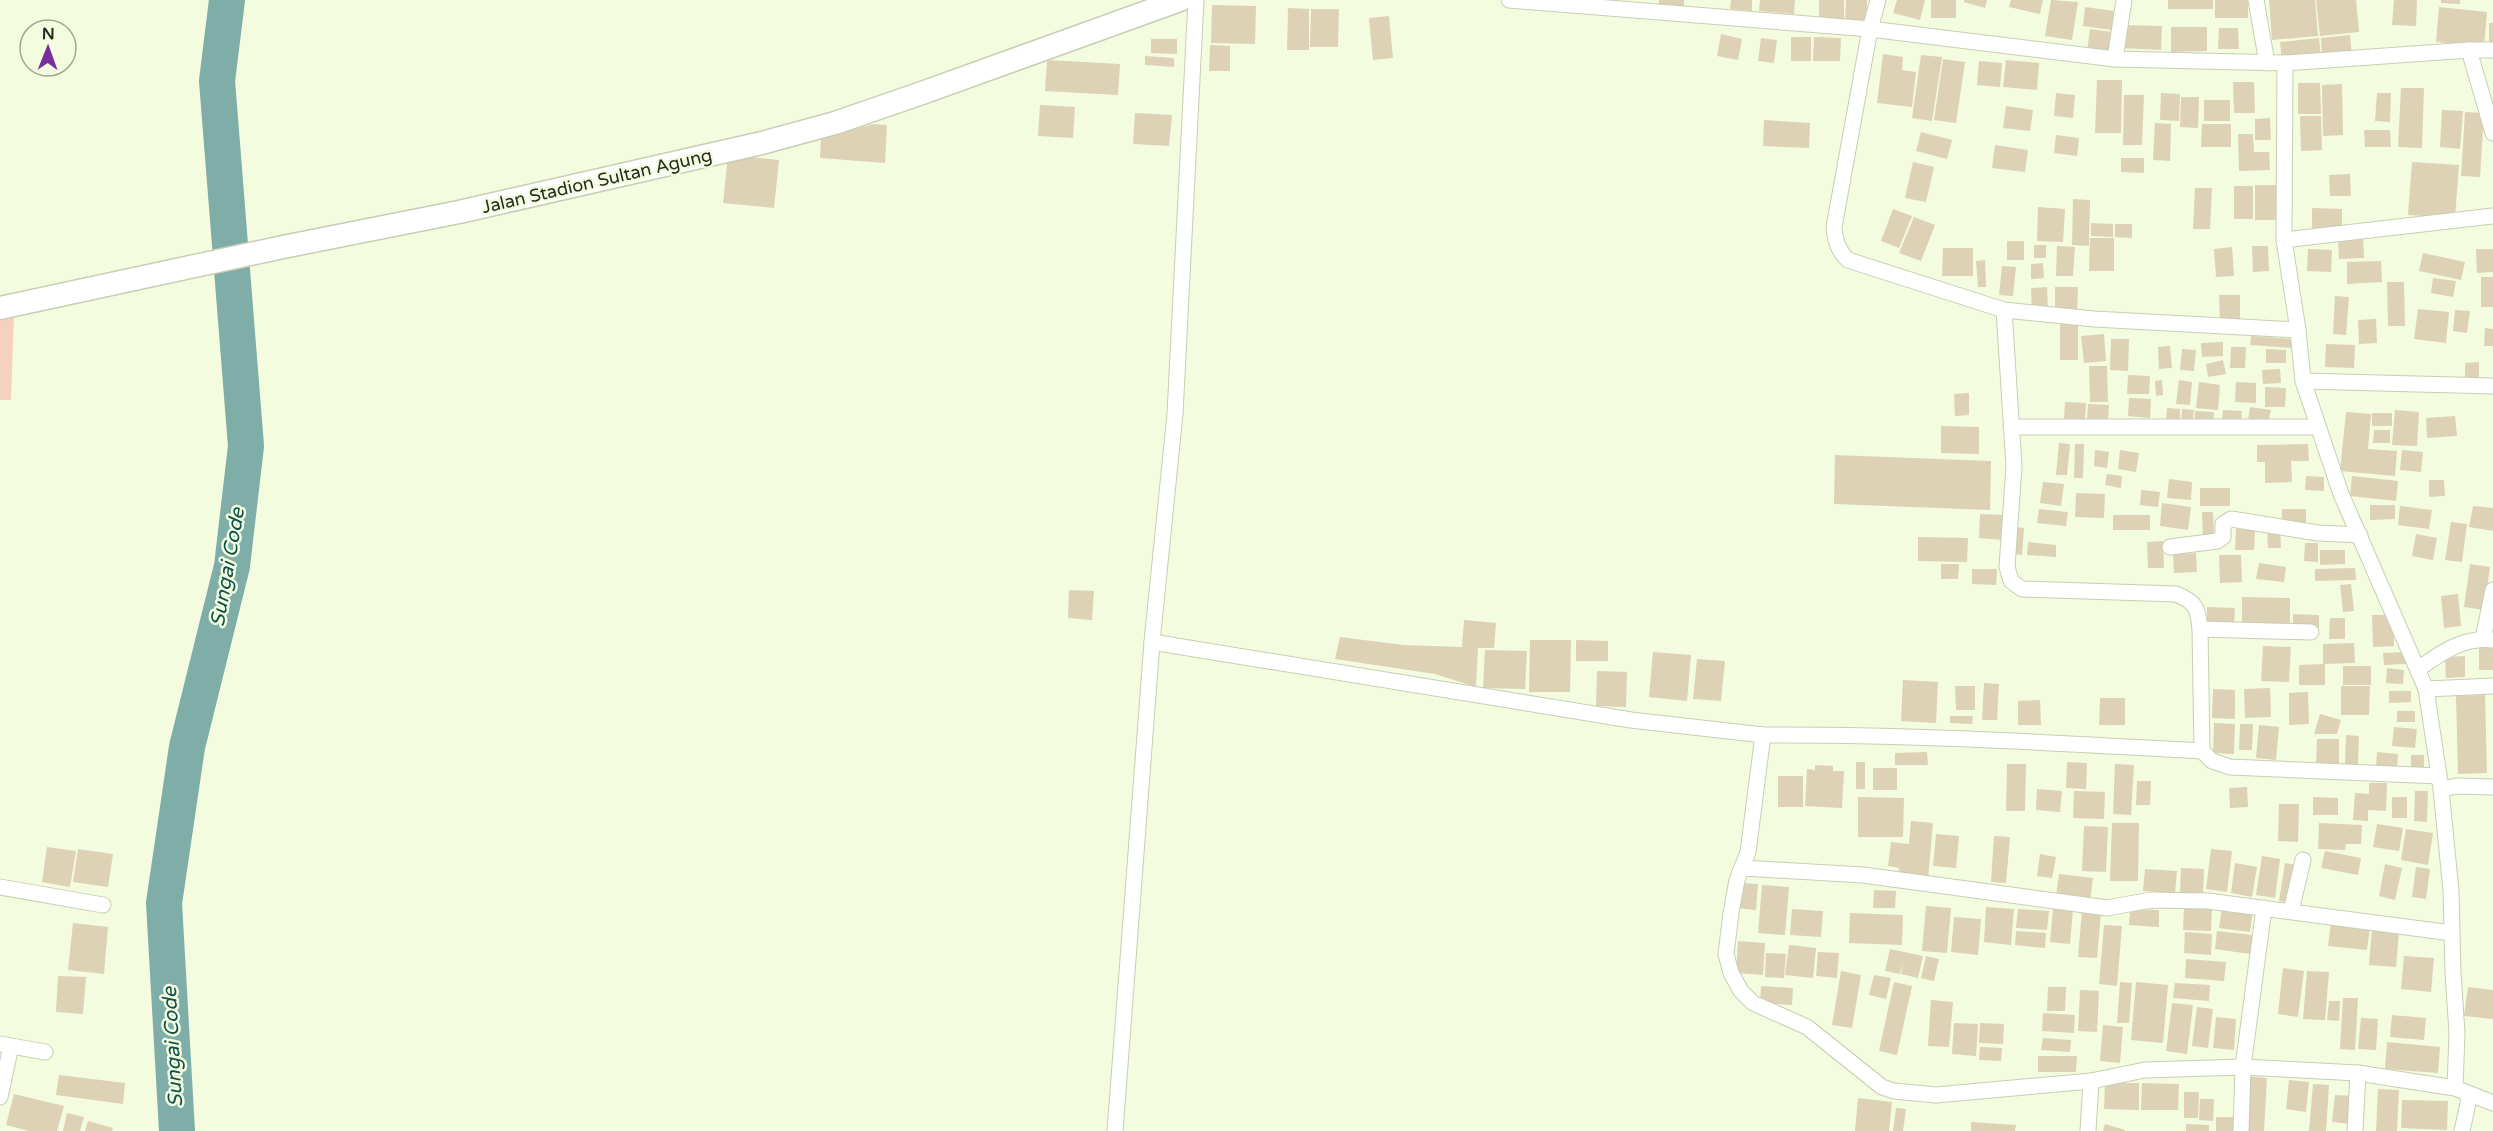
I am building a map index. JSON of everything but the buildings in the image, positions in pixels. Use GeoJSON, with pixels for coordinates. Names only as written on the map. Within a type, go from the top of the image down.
{"type":"FeatureCollection","features":[{"type":"Feature","properties":{"kind":"main road","name":"Jalan Stadion Sultan Agung"},"geometry":{"type":"LineString","coordinates":[[0,308],[125,280],[459,212],[751,145],[835,123],[1180,0]]}},
{"type":"Feature","properties":{"kind":"street"},"geometry":{"type":"LineString","coordinates":[[1115,1131],[1152,642],[1175,414],[1196,0]]}},
{"type":"Feature","properties":{"kind":"street"},"geometry":{"type":"LineString","coordinates":[[1509,0],[1870,29],[2115,59],[2285,63],[2493,50]]}},
{"type":"Feature","properties":{"kind":"street"},"geometry":{"type":"LineString","coordinates":[[1878,0],[1870,29],[1834,227],[1835,241],[1840,253],[1848,260],[2004,310],[2094,319],[2298,330]]}},
{"type":"Feature","properties":{"kind":"street"},"geometry":{"type":"LineString","coordinates":[[2115,59],[2124,0]]}},
{"type":"Feature","properties":{"kind":"street"},"geometry":{"type":"LineString","coordinates":[[2256,0],[2267,63]]}},
{"type":"Feature","properties":{"kind":"street"},"geometry":{"type":"LineString","coordinates":[[2469,50],[2493,133]]}},
{"type":"Feature","properties":{"kind":"street"},"geometry":{"type":"LineString","coordinates":[[2285,63],[2284,240],[2298,330],[2303,381],[2341,494],[2426,689],[2440,782],[2451,891],[2457,1034],[2455,1088]]}},
{"type":"Feature","properties":{"kind":"street"},"geometry":{"type":"LineString","coordinates":[[2284,240],[2493,216]]}},
{"type":"Feature","properties":{"kind":"street"},"geometry":{"type":"LineString","coordinates":[[2004,310],[2014,466],[2007,567],[2011,581],[2022,589],[2176,594],[2190,599],[2198,613],[2200,629],[2202,751]]}},
{"type":"Feature","properties":{"kind":"street"},"geometry":{"type":"LineString","coordinates":[[2303,381],[2493,386]]}},
{"type":"Feature","properties":{"kind":"street"},"geometry":{"type":"LineString","coordinates":[[2011,427],[2317,427]]}},
{"type":"Feature","properties":{"kind":"street"},"geometry":{"type":"LineString","coordinates":[[2170,547],[2217,541],[2223,537],[2223,525],[2230,519],[2318,533],[2360,535]]}},
{"type":"Feature","properties":{"kind":"street"},"geometry":{"type":"LineString","coordinates":[[2418,669],[2442,652],[2460,644],[2488,639],[2493,590]]}},
{"type":"Feature","properties":{"kind":"street"},"geometry":{"type":"LineString","coordinates":[[2200,629],[2311,632]]}},
{"type":"Feature","properties":{"kind":"street"},"geometry":{"type":"LineString","coordinates":[[1152,642],[1631,720],[1763,735],[1836,734],[1984,739],[2202,751],[2212,761],[2230,767],[2493,787]]}},
{"type":"Feature","properties":{"kind":"street"},"geometry":{"type":"LineString","coordinates":[[2426,689],[2493,686]]}},
{"type":"Feature","properties":{"kind":"street"},"geometry":{"type":"LineString","coordinates":[[1763,735],[1751,836],[1743,868],[1737,880],[1731,913],[1726,954],[1731,973],[1741,991],[1753,1003],[1807,1027],[1882,1087],[1894,1091],[1936,1095],[2091,1081],[2145,1070],[2243,1067],[2358,1073],[2455,1088],[2493,1103]]}},
{"type":"Feature","properties":{"kind":"street"},"geometry":{"type":"LineString","coordinates":[[2291,911],[2303,860]]}},
{"type":"Feature","properties":{"kind":"street"},"geometry":{"type":"LineString","coordinates":[[1743,868],[1863,875],[2107,908],[2151,900],[2208,901],[2452,933]]}},
{"type":"Feature","properties":{"kind":"street"},"geometry":{"type":"LineString","coordinates":[[0,887],[103,905]]}},
{"type":"Feature","properties":{"kind":"street"},"geometry":{"type":"LineString","coordinates":[[2241,1131],[2243,1067],[2264,908]]}},
{"type":"Feature","properties":{"kind":"street"},"geometry":{"type":"LineString","coordinates":[[0,1097],[6,1045],[45,1052]]}},
{"type":"Feature","properties":{"kind":"street"},"geometry":{"type":"LineString","coordinates":[[2355,1131],[2358,1073]]}},
{"type":"Feature","properties":{"kind":"street"},"geometry":{"type":"LineString","coordinates":[[2088,1131],[2091,1081]]}},
{"type":"Feature","properties":{"kind":"street"},"geometry":{"type":"LineString","coordinates":[[2463,1131],[2470,1094]]}},
{"type":"Feature","properties":{"kind":"shaded area"},"geometry":{"type":"Polygon","coordinates":[[[14,314],[11,400],[0,400],[0,317],[14,314]]]}},
{"type":"Feature","properties":{"kind":"waterway","name":"Sungai Code"},"geometry":{"type":"LineString","coordinates":[[177,1131],[164,903],[187,747],[232,566],[246,446],[217,81],[227,0]]}}]}
